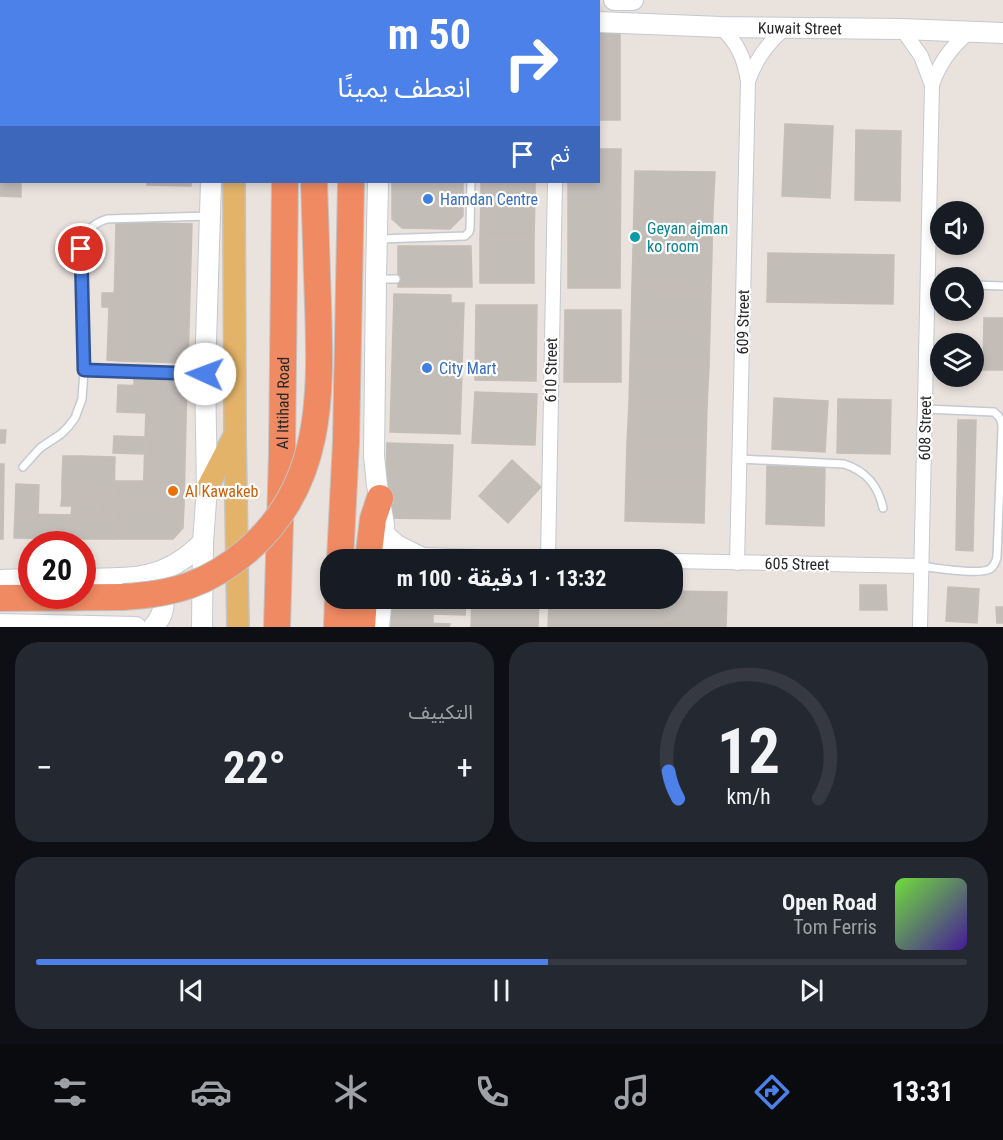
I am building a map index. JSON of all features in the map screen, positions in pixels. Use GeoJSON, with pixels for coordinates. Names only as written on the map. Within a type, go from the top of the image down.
{"type":"FeatureCollection","features":[{"type":"Feature","properties":{"kind":"highway","name":"Al Ittihad Road"},"geometry":{"type":"LineString","coordinates":[[278,627],[285,183]]}},
{"type":"Feature","properties":{"kind":"highway"},"geometry":{"type":"LineString","coordinates":[[0,598],[123,597],[173,591],[225,569],[257,543],[286,507],[300,480],[315,428],[320,359],[314,183]]}},
{"type":"Feature","properties":{"kind":"highway"},"geometry":{"type":"LineString","coordinates":[[341,549],[346,442],[351,183]]}},
{"type":"Feature","properties":{"kind":"highway"},"geometry":{"type":"LineString","coordinates":[[369,549],[373,519],[380,498]]}},
{"type":"Feature","properties":{"kind":"highway"},"geometry":{"type":"LineString","coordinates":[[337,627],[338,609]]}},
{"type":"Feature","properties":{"kind":"highway"},"geometry":{"type":"LineString","coordinates":[[362,627],[363,609]]}},
{"type":"Feature","properties":{"kind":"main road"},"geometry":{"type":"LineString","coordinates":[[614,0],[633,0]]}},
{"type":"Feature","properties":{"kind":"main road","name":"Kuwait Street"},"geometry":{"type":"LineString","coordinates":[[600,22],[784,29],[903,29],[1003,33]]}},
{"type":"Feature","properties":{"kind":"main road"},"geometry":{"type":"LineString","coordinates":[[202,627],[202,542],[207,488],[205,374],[211,183]]}},
{"type":"Feature","properties":{"kind":"main road"},"geometry":{"type":"LineString","coordinates":[[234,183],[238,627]]}},
{"type":"Feature","properties":{"kind":"main road"},"geometry":{"type":"LineString","coordinates":[[378,183],[374,456],[385,531],[385,549]]}},
{"type":"Feature","properties":{"kind":"main road"},"geometry":{"type":"LineString","coordinates":[[207,488],[235,435]]}},
{"type":"Feature","properties":{"kind":"main road"},"geometry":{"type":"LineString","coordinates":[[96,579],[130,579],[163,571],[194,551],[202,542]]}},
{"type":"Feature","properties":{"kind":"main road"},"geometry":{"type":"LineString","coordinates":[[152,574],[161,587],[164,602],[160,617],[153,627]]}},
{"type":"Feature","properties":{"kind":"main road"},"geometry":{"type":"LineString","coordinates":[[0,580],[18,579]]}},
{"type":"Feature","properties":{"kind":"main road"},"geometry":{"type":"LineString","coordinates":[[379,627],[381,609]]}},
{"type":"Feature","properties":{"kind":"main road"},"geometry":{"type":"LineString","coordinates":[[9,625],[136,627]]}},
{"type":"Feature","properties":{"kind":"street","name":"609 Street"},"geometry":{"type":"LineString","coordinates":[[722,27],[733,39],[740,52],[748,81],[737,563]]}},
{"type":"Feature","properties":{"kind":"street","name":"609 Street"},"geometry":{"type":"LineString","coordinates":[[748,81],[762,52],[784,29]]}},
{"type":"Feature","properties":{"kind":"street","name":"608 Street"},"geometry":{"type":"LineString","coordinates":[[903,29],[921,56],[932,85]]}},
{"type":"Feature","properties":{"kind":"street","name":"608 Street"},"geometry":{"type":"LineString","coordinates":[[934,267],[932,85],[936,73],[950,50],[969,32]]}},
{"type":"Feature","properties":{"kind":"street","name":"610 Street"},"geometry":{"type":"LineString","coordinates":[[548,549],[555,183]]}},
{"type":"Feature","properties":{"kind":"street","name":"608 Street"},"geometry":{"type":"LineString","coordinates":[[920,627],[925,409],[931,321]]}},
{"type":"Feature","properties":{"kind":"street"},"geometry":{"type":"LineString","coordinates":[[385,531],[409,549]]}},
{"type":"Feature","properties":{"kind":"street","name":"605 Street"},"geometry":{"type":"LineString","coordinates":[[683,561],[921,566]]}},
{"type":"Feature","properties":{"kind":"lane"},"geometry":{"type":"LineString","coordinates":[[378,239],[465,236],[470,229],[471,183]]}},
{"type":"Feature","properties":{"kind":"lane"},"geometry":{"type":"LineString","coordinates":[[23,467],[40,448],[61,434],[75,418],[82,399],[84,370],[81,249],[85,233],[91,226],[107,219],[210,215]]}},
{"type":"Feature","properties":{"kind":"lane"},"geometry":{"type":"LineString","coordinates":[[376,279],[396,279]]}},
{"type":"Feature","properties":{"kind":"lane"},"geometry":{"type":"LineString","coordinates":[[984,285],[1003,286]]}},
{"type":"Feature","properties":{"kind":"lane"},"geometry":{"type":"LineString","coordinates":[[84,370],[205,374]]}},
{"type":"Feature","properties":{"kind":"lane"},"geometry":{"type":"LineString","coordinates":[[921,566],[985,571],[995,563],[1002,428],[1002,422],[994,412],[925,409]]}},
{"type":"Feature","properties":{"kind":"lane"},"geometry":{"type":"LineString","coordinates":[[740,459],[844,464],[855,467],[871,480],[884,508]]}},
{"type":"Feature","properties":{"kind":"building"},"geometry":{"type":"Polygon","coordinates":[[[600,28],[620,28],[620,120],[600,120],[600,28]]]}},
{"type":"Feature","properties":{"kind":"building"},"geometry":{"type":"Polygon","coordinates":[[[785,124],[833,126],[830,198],[782,196],[785,124]]]}},
{"type":"Feature","properties":{"kind":"building"},"geometry":{"type":"Polygon","coordinates":[[[856,130],[901,131],[900,201],[855,200],[856,130]]]}},
{"type":"Feature","properties":{"kind":"building"},"geometry":{"type":"Polygon","coordinates":[[[600,149],[621,149],[620,288],[568,288],[568,183],[600,183],[600,149]]]}},
{"type":"Feature","properties":{"kind":"building"},"geometry":{"type":"Polygon","coordinates":[[[635,171],[715,172],[713,211],[634,209],[635,171]]]}},
{"type":"Feature","properties":{"kind":"building"},"geometry":{"type":"Polygon","coordinates":[[[0,183],[21,184],[21,197],[0,196],[0,183]]]}},
{"type":"Feature","properties":{"kind":"building"},"geometry":{"type":"Polygon","coordinates":[[[147,183],[191,183],[191,186],[147,185],[147,183]]]}},
{"type":"Feature","properties":{"kind":"building","name":"Hamdan Centre"},"geometry":{"type":"Polygon","coordinates":[[[392,183],[463,183],[463,216],[450,229],[402,228],[392,219],[392,183]]]}},
{"type":"Feature","properties":{"kind":"building"},"geometry":{"type":"Polygon","coordinates":[[[481,183],[535,183],[535,194],[481,194],[481,183]]]}},
{"type":"Feature","properties":{"kind":"building"},"geometry":{"type":"Polygon","coordinates":[[[481,194],[535,194],[534,239],[480,239],[481,194]]]}},
{"type":"Feature","properties":{"kind":"building"},"geometry":{"type":"Polygon","coordinates":[[[634,209],[713,211],[712,251],[633,249],[634,209]]]}},
{"type":"Feature","properties":{"kind":"building"},"geometry":{"type":"Polygon","coordinates":[[[116,222],[123,222],[120,336],[108,335],[109,307],[114,307],[116,222]]]}},
{"type":"Feature","properties":{"kind":"building"},"geometry":{"type":"Polygon","coordinates":[[[123,222],[192,224],[188,363],[119,361],[123,222]]]}},
{"type":"Feature","properties":{"kind":"building"},"geometry":{"type":"Polygon","coordinates":[[[480,239],[534,239],[534,283],[480,283],[480,239]]]}},
{"type":"Feature","properties":{"kind":"building"},"geometry":{"type":"Polygon","coordinates":[[[398,246],[471,246],[472,287],[398,287],[398,246]]]}},
{"type":"Feature","properties":{"kind":"building"},"geometry":{"type":"Polygon","coordinates":[[[633,249],[712,251],[711,289],[632,287],[633,249]]]}},
{"type":"Feature","properties":{"kind":"building"},"geometry":{"type":"Polygon","coordinates":[[[768,253],[894,255],[893,304],[767,302],[768,253]]]}},
{"type":"Feature","properties":{"kind":"building"},"geometry":{"type":"Polygon","coordinates":[[[632,287],[711,289],[710,328],[631,326],[632,287]]]}},
{"type":"Feature","properties":{"kind":"building"},"geometry":{"type":"Polygon","coordinates":[[[102,293],[114,293],[114,307],[102,307],[102,293]]]}},
{"type":"Feature","properties":{"kind":"building","name":"City Mart"},"geometry":{"type":"Polygon","coordinates":[[[394,294],[451,295],[451,303],[464,303],[460,434],[390,432],[394,294]]]}},
{"type":"Feature","properties":{"kind":"building"},"geometry":{"type":"Polygon","coordinates":[[[476,305],[537,305],[536,381],[475,380],[476,305]]]}},
{"type":"Feature","properties":{"kind":"building"},"geometry":{"type":"Polygon","coordinates":[[[565,310],[621,310],[621,382],[564,382],[565,310]]]}},
{"type":"Feature","properties":{"kind":"building"},"geometry":{"type":"Polygon","coordinates":[[[984,318],[1003,318],[1003,370],[984,370],[984,318]]]}},
{"type":"Feature","properties":{"kind":"building"},"geometry":{"type":"Polygon","coordinates":[[[631,326],[710,328],[709,367],[630,365],[631,326]]]}},
{"type":"Feature","properties":{"kind":"building"},"geometry":{"type":"Polygon","coordinates":[[[108,335],[120,336],[119,361],[107,360],[108,335]]]}},
{"type":"Feature","properties":{"kind":"building"},"geometry":{"type":"Polygon","coordinates":[[[630,365],[709,367],[707,406],[629,404],[630,365]]]}},
{"type":"Feature","properties":{"kind":"building"},"geometry":{"type":"Polygon","coordinates":[[[134,375],[147,375],[147,386],[134,385],[134,375]]]}},
{"type":"Feature","properties":{"kind":"building"},"geometry":{"type":"Polygon","coordinates":[[[147,375],[187,378],[184,505],[143,504],[147,375]]]}},
{"type":"Feature","properties":{"kind":"building"},"geometry":{"type":"Polygon","coordinates":[[[118,385],[147,386],[146,413],[117,412],[118,385]]]}},
{"type":"Feature","properties":{"kind":"building"},"geometry":{"type":"Polygon","coordinates":[[[475,392],[537,394],[535,445],[472,443],[475,392]]]}},
{"type":"Feature","properties":{"kind":"building"},"geometry":{"type":"Polygon","coordinates":[[[774,398],[828,401],[825,452],[772,449],[774,398]]]}},
{"type":"Feature","properties":{"kind":"building"},"geometry":{"type":"Polygon","coordinates":[[[838,399],[891,400],[890,454],[837,453],[838,399]]]}},
{"type":"Feature","properties":{"kind":"building"},"geometry":{"type":"Polygon","coordinates":[[[629,404],[707,406],[706,445],[627,443],[629,404]]]}},
{"type":"Feature","properties":{"kind":"building"},"geometry":{"type":"Polygon","coordinates":[[[958,420],[976,420],[973,551],[956,550],[958,420]]]}},
{"type":"Feature","properties":{"kind":"building"},"geometry":{"type":"Polygon","coordinates":[[[0,430],[6,430],[5,443],[0,443],[0,430]]]}},
{"type":"Feature","properties":{"kind":"building"},"geometry":{"type":"Polygon","coordinates":[[[114,436],[145,437],[145,454],[113,453],[114,436]]]}},
{"type":"Feature","properties":{"kind":"building"},"geometry":{"type":"Polygon","coordinates":[[[387,443],[453,445],[450,519],[385,518],[387,443]]]}},
{"type":"Feature","properties":{"kind":"building"},"geometry":{"type":"Polygon","coordinates":[[[627,443],[706,445],[705,483],[626,481],[627,443]]]}},
{"type":"Feature","properties":{"kind":"building"},"geometry":{"type":"Polygon","coordinates":[[[63,456],[80,456],[80,482],[62,481],[63,456]]]}},
{"type":"Feature","properties":{"kind":"building"},"geometry":{"type":"Polygon","coordinates":[[[80,456],[115,457],[114,497],[79,496],[80,456]]]}},
{"type":"Feature","properties":{"kind":"building"},"geometry":{"type":"Polygon","coordinates":[[[512,460],[541,487],[508,523],[479,496],[512,460]]]}},
{"type":"Feature","properties":{"kind":"building"},"geometry":{"type":"Polygon","coordinates":[[[0,464],[4,464],[3,539],[0,539],[0,464]]]}},
{"type":"Feature","properties":{"kind":"building"},"geometry":{"type":"Polygon","coordinates":[[[767,466],[825,467],[824,526],[766,524],[767,466]]]}},
{"type":"Feature","properties":{"kind":"building"},"geometry":{"type":"Polygon","coordinates":[[[62,481],[80,482],[79,496],[62,496],[62,481]]]}},
{"type":"Feature","properties":{"kind":"building"},"geometry":{"type":"Polygon","coordinates":[[[114,481],[144,481],[143,504],[114,504],[114,481]]]}},
{"type":"Feature","properties":{"kind":"building"},"geometry":{"type":"Polygon","coordinates":[[[626,481],[705,483],[704,523],[625,521],[626,481]]]}},
{"type":"Feature","properties":{"kind":"building"},"geometry":{"type":"Polygon","coordinates":[[[16,484],[39,485],[38,515],[15,514],[16,484]]]}},
{"type":"Feature","properties":{"kind":"building"},"geometry":{"type":"Polygon","coordinates":[[[62,496],[98,496],[98,515],[71,515],[72,506],[61,506],[62,496]]]}},
{"type":"Feature","properties":{"kind":"building"},"geometry":{"type":"Polygon","coordinates":[[[98,496],[114,497],[114,515],[98,515],[98,496]]]}},
{"type":"Feature","properties":{"kind":"building"},"geometry":{"type":"Polygon","coordinates":[[[114,504],[184,505],[183,528],[173,539],[113,539],[114,504]]]}},
{"type":"Feature","properties":{"kind":"building"},"geometry":{"type":"Polygon","coordinates":[[[15,514],[75,515],[75,531],[18,531],[18,538],[14,538],[15,514]]]}},
{"type":"Feature","properties":{"kind":"building"},"geometry":{"type":"Polygon","coordinates":[[[75,515],[114,515],[113,539],[96,539],[96,531],[75,531],[75,515]]]}},
{"type":"Feature","properties":{"kind":"building"},"geometry":{"type":"Polygon","coordinates":[[[860,585],[886,585],[887,610],[860,610],[860,585]]]}},
{"type":"Feature","properties":{"kind":"building"},"geometry":{"type":"Polygon","coordinates":[[[948,587],[979,589],[977,623],[946,621],[948,587]]]}},
{"type":"Feature","properties":{"kind":"building"},"geometry":{"type":"Polygon","coordinates":[[[683,591],[727,592],[726,627],[657,627],[658,609],[683,609],[683,591]]]}},
{"type":"Feature","properties":{"kind":"building"},"geometry":{"type":"Polygon","coordinates":[[[996,607],[1003,607],[1003,623],[997,623],[996,607]]]}},
{"type":"Feature","properties":{"kind":"building"},"geometry":{"type":"Polygon","coordinates":[[[392,609],[465,609],[465,615],[433,614],[433,623],[391,622],[392,609]]]}},
{"type":"Feature","properties":{"kind":"building"},"geometry":{"type":"Polygon","coordinates":[[[472,609],[539,609],[538,627],[471,627],[472,609]]]}},
{"type":"Feature","properties":{"kind":"building"},"geometry":{"type":"Polygon","coordinates":[[[549,609],[559,609],[558,627],[548,627],[549,609]]]}},
{"type":"Feature","properties":{"kind":"building"},"geometry":{"type":"Polygon","coordinates":[[[559,609],[657,609],[657,627],[558,627],[559,609]]]}},
{"type":"Feature","properties":{"kind":"building"},"geometry":{"type":"Polygon","coordinates":[[[391,622],[450,624],[449,627],[391,627],[391,622]]]}},
{"type":"Feature","properties":{"kind":"place","name":"Hamdan Centre"},"geometry":{"type":"Point","coordinates":[428,199]}},
{"type":"Feature","properties":{"kind":"place","name":"Geyan ajman ko room"},"geometry":{"type":"Point","coordinates":[635,237]}},
{"type":"Feature","properties":{"kind":"place","name":"City Mart"},"geometry":{"type":"Point","coordinates":[427,368]}},
{"type":"Feature","properties":{"kind":"place","name":"Al Kawakeb"},"geometry":{"type":"Point","coordinates":[173,491]}},
{"type":"Feature","properties":{"kind":"route"},"geometry":{"type":"LineString","coordinates":[[81,249],[84,370],[205,374]]}}]}
